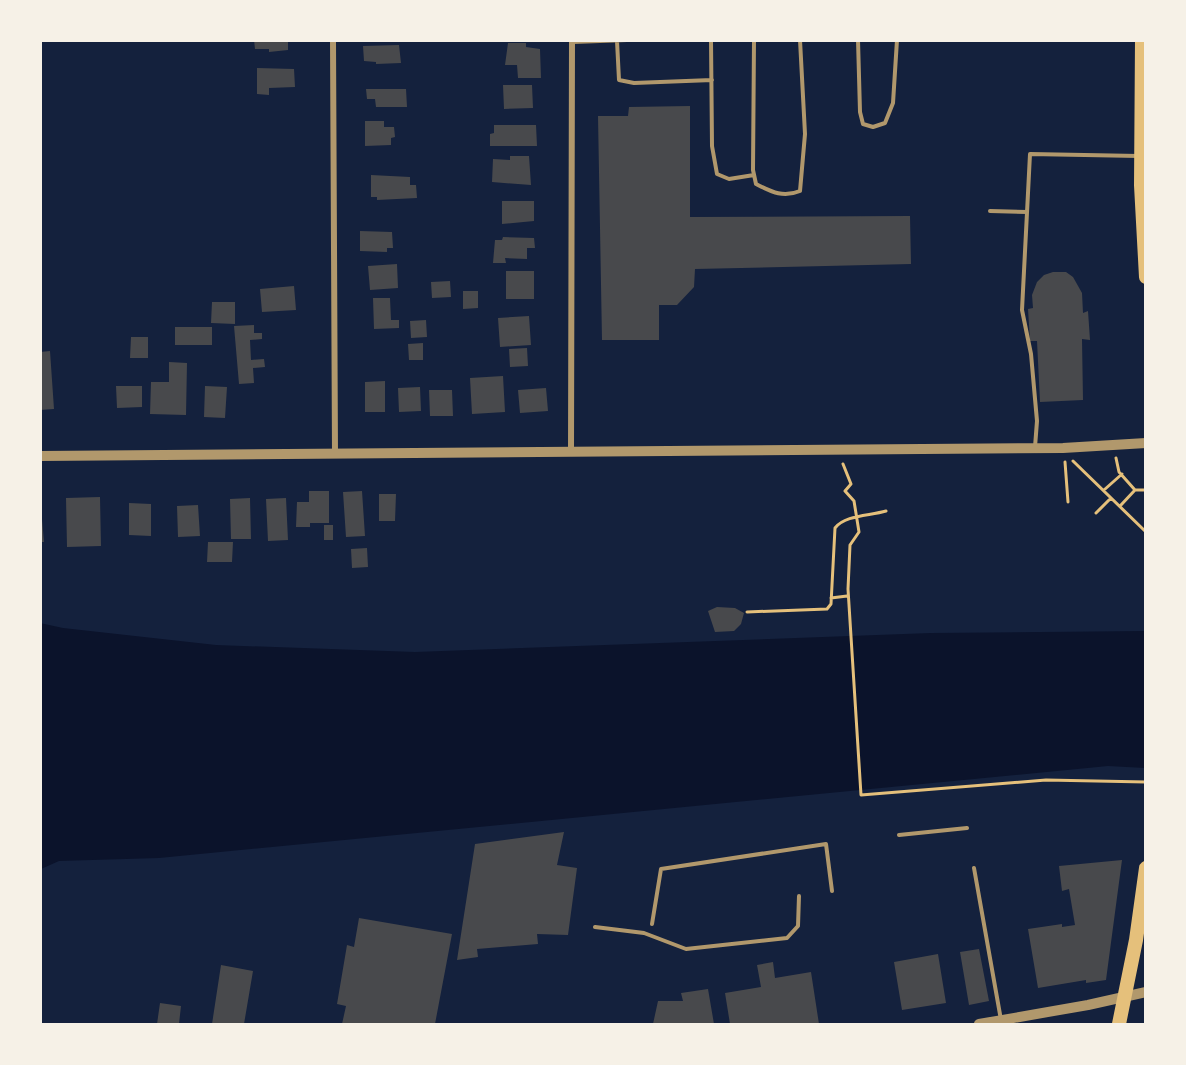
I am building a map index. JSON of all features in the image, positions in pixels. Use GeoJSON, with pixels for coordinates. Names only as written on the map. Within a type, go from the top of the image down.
{"type":"FeatureCollection","features":[{"type":"Feature","properties":{"kind":"main road"},"geometry":{"type":"LineString","coordinates":[[1142,40],[1146,277]]}},
{"type":"Feature","properties":{"kind":"main road"},"geometry":{"type":"LineString","coordinates":[[1119,1024],[1146,868]]}},
{"type":"Feature","properties":{"kind":"street"},"geometry":{"type":"LineString","coordinates":[[333,40],[334,453]]}},
{"type":"Feature","properties":{"kind":"street"},"geometry":{"type":"LineString","coordinates":[[571,452],[572,41]]}},
{"type":"Feature","properties":{"kind":"street"},"geometry":{"type":"LineString","coordinates":[[40,456],[1063,448],[1146,443]]}},
{"type":"Feature","properties":{"kind":"street"},"geometry":{"type":"LineString","coordinates":[[979,1024],[1088,1005],[1146,992]]}},
{"type":"Feature","properties":{"kind":"lane"},"geometry":{"type":"LineString","coordinates":[[572,41],[627,40]]}},
{"type":"Feature","properties":{"kind":"lane"},"geometry":{"type":"LineString","coordinates":[[711,40],[712,146],[717,174],[729,180],[754,175]]}},
{"type":"Feature","properties":{"kind":"lane"},"geometry":{"type":"LineString","coordinates":[[754,40],[754,175],[756,184],[774,193],[788,195],[800,190],[805,134],[800,40]]}},
{"type":"Feature","properties":{"kind":"lane"},"geometry":{"type":"LineString","coordinates":[[858,40],[862,124],[873,127],[885,123],[893,104],[897,40]]}},
{"type":"Feature","properties":{"kind":"lane"},"geometry":{"type":"LineString","coordinates":[[617,41],[619,80],[634,83],[712,80]]}},
{"type":"Feature","properties":{"kind":"lane"},"geometry":{"type":"LineString","coordinates":[[1035,448],[1036,421],[1031,354],[1022,310],[1030,154],[1143,165]]}},
{"type":"Feature","properties":{"kind":"lane"},"geometry":{"type":"LineString","coordinates":[[990,211],[1027,212]]}},
{"type":"Feature","properties":{"kind":"lane"},"geometry":{"type":"LineString","coordinates":[[899,835],[967,828]]}},
{"type":"Feature","properties":{"kind":"lane"},"geometry":{"type":"LineString","coordinates":[[652,924],[661,869],[826,844],[832,891]]}},
{"type":"Feature","properties":{"kind":"lane"},"geometry":{"type":"LineString","coordinates":[[974,868],[1001,1021]]}},
{"type":"Feature","properties":{"kind":"lane"},"geometry":{"type":"LineString","coordinates":[[595,927],[644,933],[686,949],[788,938],[798,926],[799,896]]}},
{"type":"Feature","properties":{"kind":"path"},"geometry":{"type":"LineString","coordinates":[[1114,445],[1122,474],[1135,490]]}},
{"type":"Feature","properties":{"kind":"path"},"geometry":{"type":"LineString","coordinates":[[839,448],[851,484],[844,491],[854,501],[857,525],[856,539],[850,545],[848,596],[861,795],[1046,780],[1146,782]]}},
{"type":"Feature","properties":{"kind":"path"},"geometry":{"type":"LineString","coordinates":[[1063,448],[1146,532]]}},
{"type":"Feature","properties":{"kind":"path"},"geometry":{"type":"LineString","coordinates":[[1063,448],[1068,502]]}},
{"type":"Feature","properties":{"kind":"path"},"geometry":{"type":"LineString","coordinates":[[1104,490],[1122,474]]}},
{"type":"Feature","properties":{"kind":"path"},"geometry":{"type":"LineString","coordinates":[[1121,505],[1135,490],[1146,490]]}},
{"type":"Feature","properties":{"kind":"path"},"geometry":{"type":"LineString","coordinates":[[1096,513],[1111,498]]}},
{"type":"Feature","properties":{"kind":"path"},"geometry":{"type":"LineString","coordinates":[[747,612],[827,609],[831,598],[835,528],[841,520],[886,511]]}},
{"type":"Feature","properties":{"kind":"path"},"geometry":{"type":"LineString","coordinates":[[831,598],[848,596]]}},
{"type":"Feature","properties":{"kind":"water"},"geometry":{"type":"Polygon","coordinates":[[[40,623],[63,628],[216,645],[415,652],[931,633],[1145,631],[1145,768],[1108,766],[159,858],[59,861],[41,869],[40,623]]]}},
{"type":"Feature","properties":{"kind":"building"},"geometry":{"type":"Polygon","coordinates":[[[254,40],[288,40],[288,50],[269,52],[269,49],[255,49],[254,40]]]}},
{"type":"Feature","properties":{"kind":"building"},"geometry":{"type":"Polygon","coordinates":[[[508,43],[526,43],[526,47],[540,49],[541,78],[518,78],[517,65],[505,65],[508,43]]]}},
{"type":"Feature","properties":{"kind":"building"},"geometry":{"type":"Polygon","coordinates":[[[399,45],[401,63],[376,64],[376,62],[364,61],[363,46],[399,45]]]}},
{"type":"Feature","properties":{"kind":"building"},"geometry":{"type":"Polygon","coordinates":[[[257,68],[294,69],[295,87],[269,88],[269,95],[257,94],[257,68]]]}},
{"type":"Feature","properties":{"kind":"building"},"geometry":{"type":"Polygon","coordinates":[[[503,85],[532,85],[533,108],[504,109],[503,85]]]}},
{"type":"Feature","properties":{"kind":"building"},"geometry":{"type":"Polygon","coordinates":[[[366,89],[406,89],[407,107],[376,107],[375,99],[367,99],[366,89]]]}},
{"type":"Feature","properties":{"kind":"building"},"geometry":{"type":"Polygon","coordinates":[[[690,106],[690,217],[910,216],[911,264],[695,269],[694,287],[677,305],[659,305],[659,340],[602,340],[598,116],[628,116],[629,107],[690,106]]]}},
{"type":"Feature","properties":{"kind":"building"},"geometry":{"type":"Polygon","coordinates":[[[365,121],[384,121],[384,127],[394,127],[395,137],[391,138],[391,145],[365,146],[365,121]]]}},
{"type":"Feature","properties":{"kind":"building"},"geometry":{"type":"Polygon","coordinates":[[[494,125],[536,125],[537,146],[490,146],[490,134],[494,133],[494,125]]]}},
{"type":"Feature","properties":{"kind":"building"},"geometry":{"type":"Polygon","coordinates":[[[510,156],[529,156],[531,185],[492,182],[493,159],[510,160],[510,156]]]}},
{"type":"Feature","properties":{"kind":"building"},"geometry":{"type":"Polygon","coordinates":[[[371,175],[410,177],[410,185],[416,185],[417,198],[377,200],[377,197],[371,197],[371,175]]]}},
{"type":"Feature","properties":{"kind":"building"},"geometry":{"type":"Polygon","coordinates":[[[502,201],[534,201],[534,221],[502,224],[502,201]]]}},
{"type":"Feature","properties":{"kind":"building"},"geometry":{"type":"Polygon","coordinates":[[[360,231],[392,232],[393,248],[387,248],[387,252],[360,251],[360,231]]]}},
{"type":"Feature","properties":{"kind":"building"},"geometry":{"type":"Polygon","coordinates":[[[503,237],[534,238],[535,248],[527,248],[527,259],[505,258],[506,263],[493,263],[495,240],[502,240],[503,237]]]}},
{"type":"Feature","properties":{"kind":"building"},"geometry":{"type":"Polygon","coordinates":[[[397,264],[398,288],[370,290],[368,266],[397,264]]]}},
{"type":"Feature","properties":{"kind":"building"},"geometry":{"type":"Polygon","coordinates":[[[506,271],[534,271],[534,299],[506,299],[506,271]]]}},
{"type":"Feature","properties":{"kind":"building"},"geometry":{"type":"Polygon","coordinates":[[[1066,272],[1073,277],[1082,293],[1083,313],[1088,311],[1090,340],[1082,339],[1083,400],[1040,402],[1037,341],[1030,341],[1028,309],[1033,308],[1032,295],[1037,282],[1044,275],[1066,272]]]}},
{"type":"Feature","properties":{"kind":"building"},"geometry":{"type":"Polygon","coordinates":[[[450,281],[451,297],[432,298],[431,282],[450,281]]]}},
{"type":"Feature","properties":{"kind":"building"},"geometry":{"type":"Polygon","coordinates":[[[294,286],[296,310],[262,312],[260,289],[294,286]]]}},
{"type":"Feature","properties":{"kind":"building"},"geometry":{"type":"Polygon","coordinates":[[[463,291],[478,291],[478,308],[463,309],[463,291]]]}},
{"type":"Feature","properties":{"kind":"building"},"geometry":{"type":"Polygon","coordinates":[[[373,298],[390,298],[391,320],[399,320],[399,328],[374,329],[373,298]]]}},
{"type":"Feature","properties":{"kind":"building"},"geometry":{"type":"Polygon","coordinates":[[[212,302],[235,302],[235,324],[211,323],[212,302]]]}},
{"type":"Feature","properties":{"kind":"building"},"geometry":{"type":"Polygon","coordinates":[[[529,316],[531,345],[500,347],[498,318],[529,316]]]}},
{"type":"Feature","properties":{"kind":"building"},"geometry":{"type":"Polygon","coordinates":[[[426,320],[427,337],[411,338],[410,321],[426,320]]]}},
{"type":"Feature","properties":{"kind":"building"},"geometry":{"type":"Polygon","coordinates":[[[254,325],[254,333],[262,333],[262,339],[250,340],[251,360],[264,359],[265,367],[253,368],[254,383],[239,384],[234,326],[254,325]]]}},
{"type":"Feature","properties":{"kind":"building"},"geometry":{"type":"Polygon","coordinates":[[[175,327],[212,327],[212,345],[175,345],[175,327]]]}},
{"type":"Feature","properties":{"kind":"building"},"geometry":{"type":"Polygon","coordinates":[[[131,337],[148,337],[148,358],[130,358],[131,337]]]}},
{"type":"Feature","properties":{"kind":"building"},"geometry":{"type":"Polygon","coordinates":[[[423,343],[423,360],[409,360],[408,344],[423,343]]]}},
{"type":"Feature","properties":{"kind":"building"},"geometry":{"type":"Polygon","coordinates":[[[527,348],[528,366],[510,367],[509,349],[527,348]]]}},
{"type":"Feature","properties":{"kind":"building"},"geometry":{"type":"Polygon","coordinates":[[[50,351],[54,409],[40,410],[40,352],[50,351]]]}},
{"type":"Feature","properties":{"kind":"building"},"geometry":{"type":"Polygon","coordinates":[[[169,362],[187,363],[186,415],[150,414],[151,382],[169,382],[169,362]]]}},
{"type":"Feature","properties":{"kind":"building"},"geometry":{"type":"Polygon","coordinates":[[[503,376],[505,412],[472,414],[470,378],[503,376]]]}},
{"type":"Feature","properties":{"kind":"building"},"geometry":{"type":"Polygon","coordinates":[[[385,381],[385,412],[365,412],[365,382],[385,381]]]}},
{"type":"Feature","properties":{"kind":"building"},"geometry":{"type":"Polygon","coordinates":[[[116,386],[142,386],[142,407],[117,408],[116,386]]]}},
{"type":"Feature","properties":{"kind":"building"},"geometry":{"type":"Polygon","coordinates":[[[205,386],[227,387],[225,418],[204,417],[205,386]]]}},
{"type":"Feature","properties":{"kind":"building"},"geometry":{"type":"Polygon","coordinates":[[[420,387],[421,411],[399,412],[398,388],[420,387]]]}},
{"type":"Feature","properties":{"kind":"building"},"geometry":{"type":"Polygon","coordinates":[[[546,388],[548,411],[520,413],[518,390],[546,388]]]}},
{"type":"Feature","properties":{"kind":"building"},"geometry":{"type":"Polygon","coordinates":[[[429,390],[452,390],[453,416],[430,416],[429,390]]]}},
{"type":"Feature","properties":{"kind":"building"},"geometry":{"type":"Polygon","coordinates":[[[309,491],[329,491],[329,523],[310,523],[310,527],[296,527],[297,502],[309,502],[309,491]]]}},
{"type":"Feature","properties":{"kind":"building"},"geometry":{"type":"Polygon","coordinates":[[[362,491],[365,536],[346,537],[343,492],[362,491]]]}},
{"type":"Feature","properties":{"kind":"building"},"geometry":{"type":"Polygon","coordinates":[[[379,494],[396,494],[395,521],[379,521],[379,494]]]}},
{"type":"Feature","properties":{"kind":"building"},"geometry":{"type":"Polygon","coordinates":[[[100,497],[101,546],[67,547],[66,498],[100,497]]]}},
{"type":"Feature","properties":{"kind":"building"},"geometry":{"type":"Polygon","coordinates":[[[250,498],[251,539],[231,539],[230,499],[250,498]]]}},
{"type":"Feature","properties":{"kind":"building"},"geometry":{"type":"Polygon","coordinates":[[[286,498],[288,540],[268,541],[266,499],[286,498]]]}},
{"type":"Feature","properties":{"kind":"building"},"geometry":{"type":"Polygon","coordinates":[[[129,503],[151,504],[151,536],[129,535],[129,503]]]}},
{"type":"Feature","properties":{"kind":"building"},"geometry":{"type":"Polygon","coordinates":[[[198,505],[200,536],[178,537],[177,506],[198,505]]]}},
{"type":"Feature","properties":{"kind":"building"},"geometry":{"type":"Polygon","coordinates":[[[40,519],[42,519],[44,542],[40,542],[40,519]]]}},
{"type":"Feature","properties":{"kind":"building"},"geometry":{"type":"Polygon","coordinates":[[[324,525],[333,525],[333,540],[324,540],[324,525]]]}},
{"type":"Feature","properties":{"kind":"building"},"geometry":{"type":"Polygon","coordinates":[[[208,542],[233,542],[232,562],[207,562],[208,542]]]}},
{"type":"Feature","properties":{"kind":"building"},"geometry":{"type":"Polygon","coordinates":[[[367,548],[368,567],[352,568],[351,549],[367,548]]]}},
{"type":"Feature","properties":{"kind":"building"},"geometry":{"type":"Polygon","coordinates":[[[717,607],[735,608],[744,613],[741,624],[734,631],[715,632],[708,611],[717,607]]]}},
{"type":"Feature","properties":{"kind":"building"},"geometry":{"type":"Polygon","coordinates":[[[564,832],[557,865],[577,868],[568,935],[537,934],[538,944],[477,949],[478,957],[457,960],[475,844],[564,832]]]}},
{"type":"Feature","properties":{"kind":"building"},"geometry":{"type":"Polygon","coordinates":[[[1122,860],[1106,980],[1086,983],[1086,980],[1038,988],[1028,929],[1062,924],[1062,927],[1075,925],[1069,889],[1062,891],[1059,866],[1122,860]]]}},
{"type":"Feature","properties":{"kind":"building"},"geometry":{"type":"Polygon","coordinates":[[[359,918],[452,934],[435,1024],[342,1024],[346,1006],[337,1004],[347,945],[354,947],[359,918]]]}},
{"type":"Feature","properties":{"kind":"building"},"geometry":{"type":"Polygon","coordinates":[[[979,949],[989,1001],[969,1005],[960,952],[979,949]]]}},
{"type":"Feature","properties":{"kind":"building"},"geometry":{"type":"Polygon","coordinates":[[[938,954],[946,1003],[902,1010],[894,962],[938,954]]]}},
{"type":"Feature","properties":{"kind":"building"},"geometry":{"type":"Polygon","coordinates":[[[773,962],[775,978],[811,972],[819,1024],[730,1024],[725,993],[761,987],[757,965],[773,962]]]}},
{"type":"Feature","properties":{"kind":"building"},"geometry":{"type":"Polygon","coordinates":[[[221,965],[253,971],[244,1024],[212,1024],[221,965]]]}},
{"type":"Feature","properties":{"kind":"building"},"geometry":{"type":"Polygon","coordinates":[[[708,989],[714,1024],[653,1024],[658,1001],[683,1001],[681,993],[708,989]]]}},
{"type":"Feature","properties":{"kind":"building"},"geometry":{"type":"Polygon","coordinates":[[[160,1003],[181,1006],[179,1024],[157,1024],[160,1003]]]}}]}
